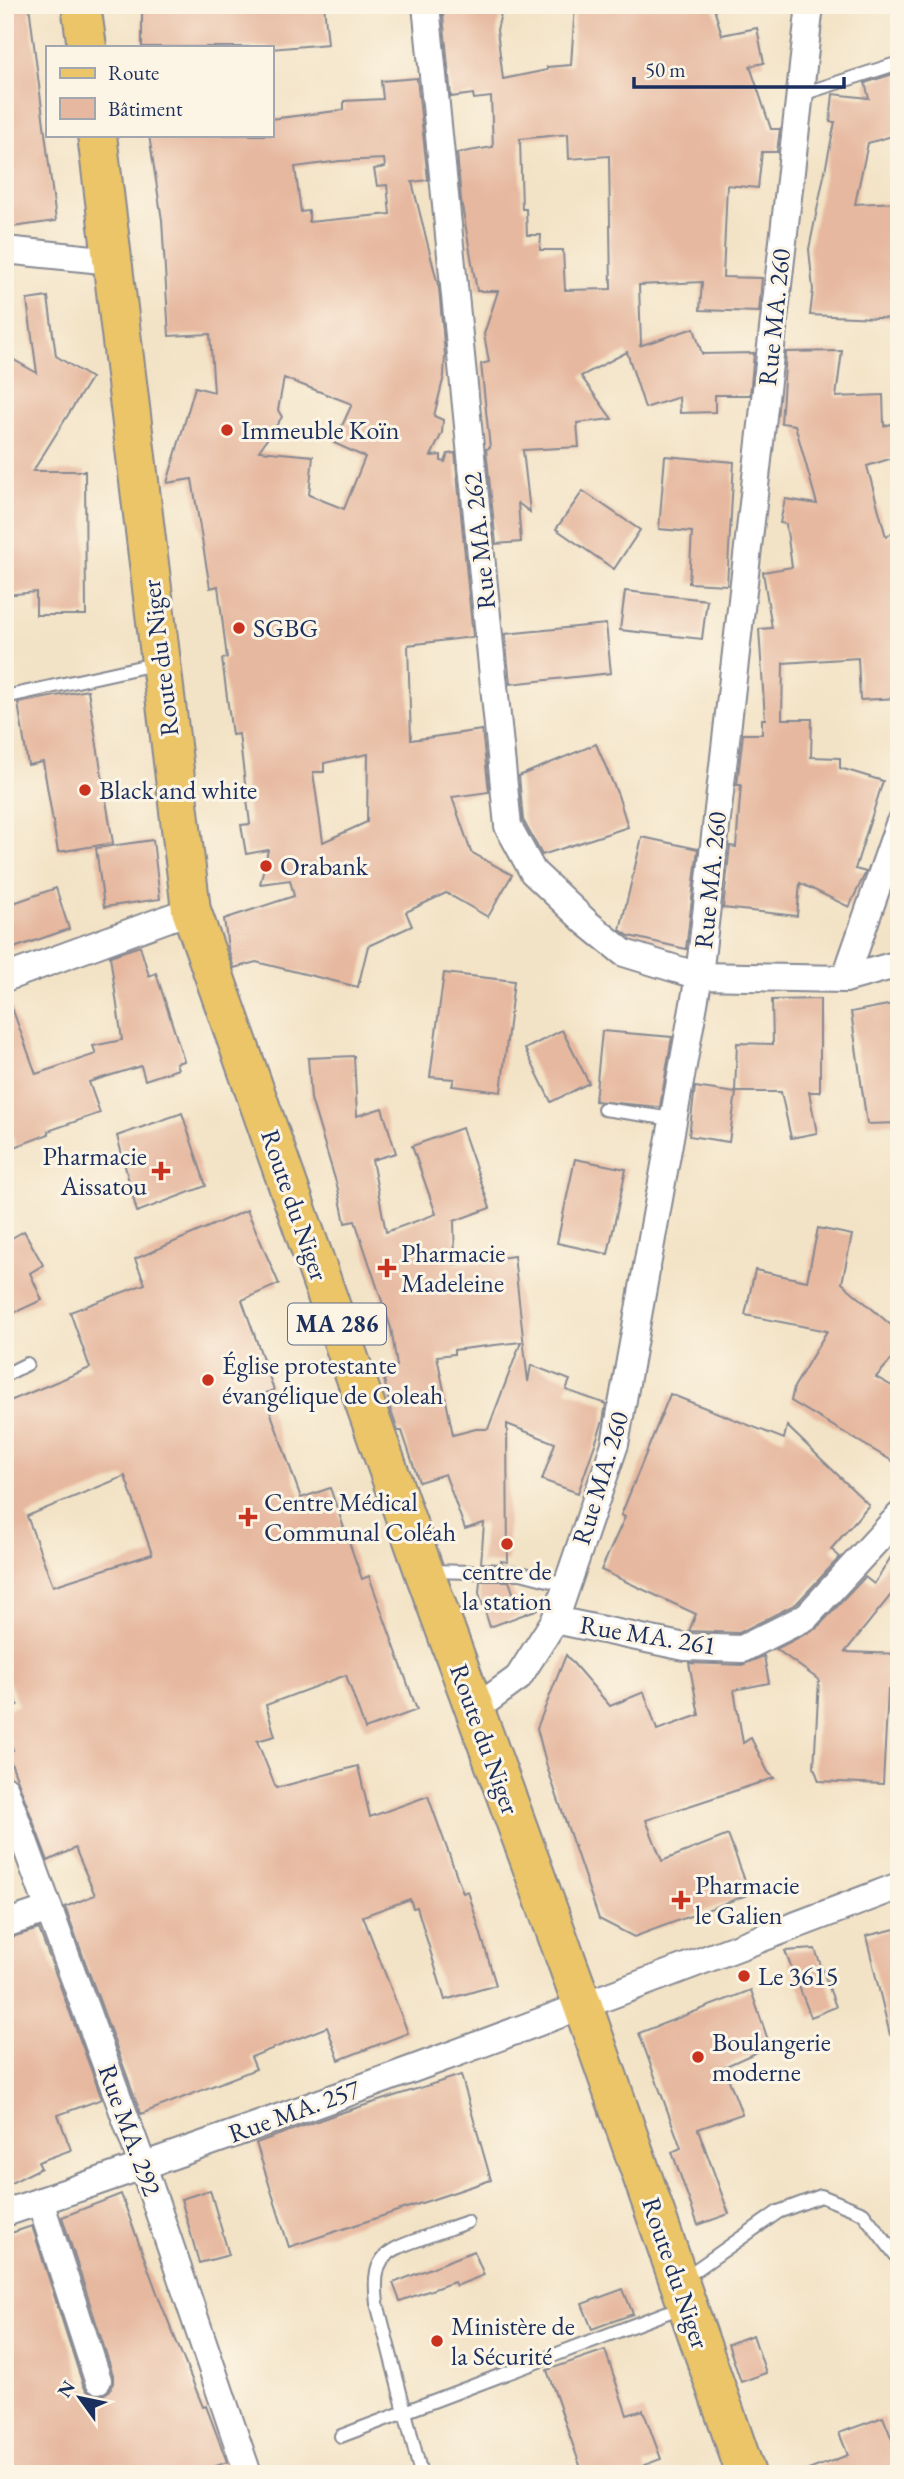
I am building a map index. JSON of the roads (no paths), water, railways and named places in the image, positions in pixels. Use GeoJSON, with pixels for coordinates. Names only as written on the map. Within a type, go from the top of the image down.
{"type":"FeatureCollection","features":[{"type":"Feature","properties":{"kind":"main road"},"geometry":{"type":"LineString","coordinates":[[82,5],[86,46]]}},
{"type":"Feature","properties":{"kind":"main road","name":"Route du Niger"},"geometry":{"type":"LineString","coordinates":[[97,136],[191,910],[424,1571],[583,2006],[746,2474]]}},
{"type":"Feature","properties":{"kind":"street","name":"Rue MA. 262"},"geometry":{"type":"LineString","coordinates":[[426,5],[508,826],[533,872],[587,923],[624,953],[699,976],[845,979],[899,964]]}},
{"type":"Feature","properties":{"kind":"street","name":"Rue MA. 260"},"geometry":{"type":"LineString","coordinates":[[474,1710],[518,1678],[555,1620],[615,1444],[699,976],[810,5]]}},
{"type":"Feature","properties":{"kind":"street"},"geometry":{"type":"LineString","coordinates":[[5,250],[112,261]]}},
{"type":"Feature","properties":{"kind":"street"},"geometry":{"type":"LineString","coordinates":[[845,979],[899,824]]}},
{"type":"Feature","properties":{"kind":"street"},"geometry":{"type":"LineString","coordinates":[[5,978],[191,910]]}},
{"type":"Feature","properties":{"kind":"street","name":"Rue MA. 261"},"geometry":{"type":"LineString","coordinates":[[555,1620],[685,1647],[742,1649],[806,1617],[899,1516]]}},
{"type":"Feature","properties":{"kind":"street","name":"Rue MA. 292"},"geometry":{"type":"LineString","coordinates":[[5,1788],[144,2166],[248,2474]]}},
{"type":"Feature","properties":{"kind":"street","name":"Rue MA. 257"},"geometry":{"type":"LineString","coordinates":[[5,2213],[144,2166],[583,2006],[899,1886]]}},
{"type":"Feature","properties":{"kind":"street"},"geometry":{"type":"LineString","coordinates":[[5,1924],[49,1909]]}},
{"type":"Feature","properties":{"kind":"street"},"geometry":{"type":"LineString","coordinates":[[40,2202],[98,2380]]}},
{"type":"Feature","properties":{"kind":"lane"},"geometry":{"type":"LineString","coordinates":[[799,96],[899,63]]}},
{"type":"Feature","properties":{"kind":"lane"},"geometry":{"type":"LineString","coordinates":[[5,697],[161,663]]}},
{"type":"Feature","properties":{"kind":"lane"},"geometry":{"type":"LineString","coordinates":[[604,1109],[673,1119]]}},
{"type":"Feature","properties":{"kind":"lane"},"geometry":{"type":"LineString","coordinates":[[5,1375],[27,1364]]}},
{"type":"Feature","properties":{"kind":"lane"},"geometry":{"type":"LineString","coordinates":[[424,1571],[521,1573],[567,1585]]}},
{"type":"Feature","properties":{"kind":"lane"},"geometry":{"type":"LineString","coordinates":[[341,2436],[405,2413],[683,2293],[778,2212],[821,2196],[863,2213],[899,2259]]}},
{"type":"Feature","properties":{"kind":"lane"},"geometry":{"type":"LineString","coordinates":[[421,2474],[377,2303],[377,2270],[383,2258],[394,2247],[467,2222]]}},
{"type":"Feature","properties":{"kind":"place","name":"Immeuble Koïn"},"geometry":{"type":"Point","coordinates":[227,430]}},
{"type":"Feature","properties":{"kind":"place","name":"SGBG"},"geometry":{"type":"Point","coordinates":[239,628]}},
{"type":"Feature","properties":{"kind":"place","name":"Black and white"},"geometry":{"type":"Point","coordinates":[85,790]}},
{"type":"Feature","properties":{"kind":"place","name":"Orabank"},"geometry":{"type":"Point","coordinates":[266,866]}},
{"type":"Feature","properties":{"kind":"place","name":"Pharmacie Aissatou"},"geometry":{"type":"Point","coordinates":[161,1171]}},
{"type":"Feature","properties":{"kind":"place","name":"Pharmacie Madeleine"},"geometry":{"type":"Point","coordinates":[387,1268]}},
{"type":"Feature","properties":{"kind":"place","name":"Église protestante évangélique de Coleah"},"geometry":{"type":"Point","coordinates":[208,1380]}},
{"type":"Feature","properties":{"kind":"place","name":"Centre Médical Communal Coléah"},"geometry":{"type":"Point","coordinates":[248,1517]}},
{"type":"Feature","properties":{"kind":"place","name":"centre de la station"},"geometry":{"type":"Point","coordinates":[507,1544]}},
{"type":"Feature","properties":{"kind":"place","name":"Pharmacie le Galien"},"geometry":{"type":"Point","coordinates":[681,1900]}},
{"type":"Feature","properties":{"kind":"place","name":"Le 3615"},"geometry":{"type":"Point","coordinates":[744,1976]}},
{"type":"Feature","properties":{"kind":"place","name":"Boulangerie moderne"},"geometry":{"type":"Point","coordinates":[698,2057]}},
{"type":"Feature","properties":{"kind":"place","name":"Ministère de la Sécurité"},"geometry":{"type":"Point","coordinates":[437,2341]}}]}
